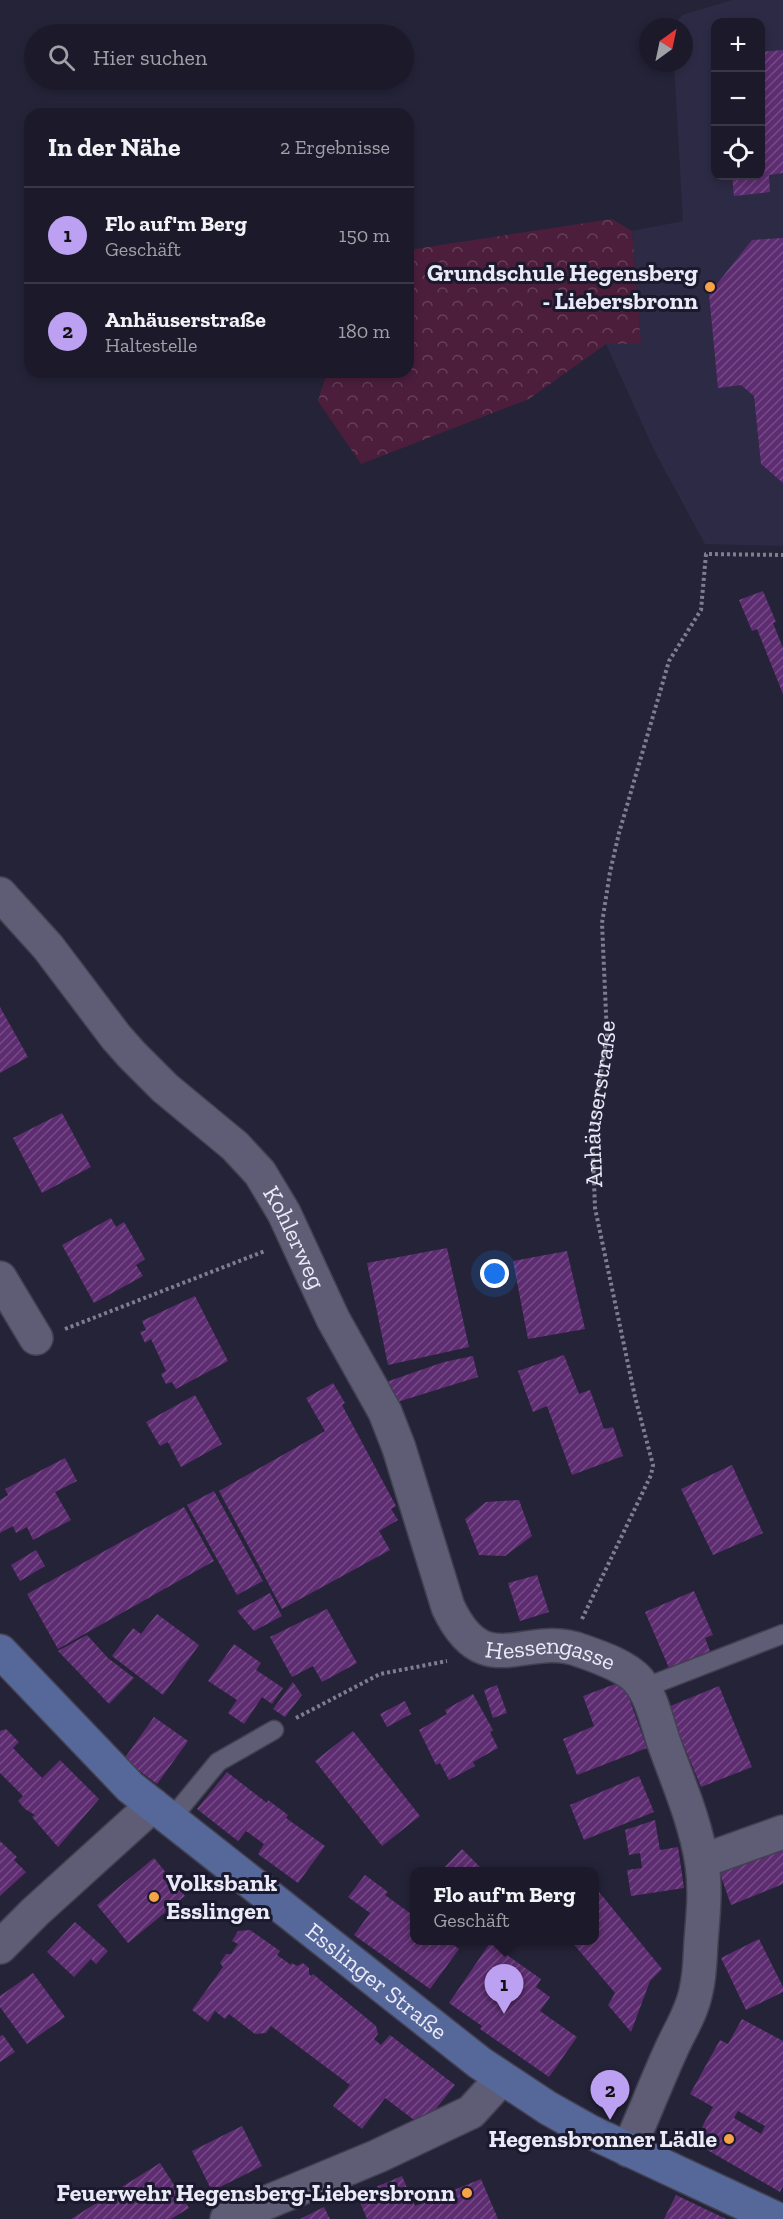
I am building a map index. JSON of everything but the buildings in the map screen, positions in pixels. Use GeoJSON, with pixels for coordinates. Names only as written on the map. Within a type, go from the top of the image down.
{"type":"FeatureCollection","features":[{"type":"Feature","properties":{"kind":"street","name":"Kohlerweg"},"geometry":{"type":"LineString","coordinates":[[0,894],[42,941],[132,1055],[165,1088],[235,1146],[252,1163],[270,1189],[325,1303],[393,1430],[448,1607],[456,1625],[464,1635],[481,1647]]}},
{"type":"Feature","properties":{"kind":"street"},"geometry":{"type":"LineString","coordinates":[[0,1278],[36,1338]]}},
{"type":"Feature","properties":{"kind":"street","name":"Hessengasse"},"geometry":{"type":"LineString","coordinates":[[481,1647],[499,1651],[570,1647],[629,1672],[644,1688]]}},
{"type":"Feature","properties":{"kind":"street","name":"Esslinger Straße"},"geometry":{"type":"LineString","coordinates":[[0,1651],[119,1777],[459,2047],[548,2108],[628,2150],[777,2219]]}},
{"type":"Feature","properties":{"kind":"street"},"geometry":{"type":"LineString","coordinates":[[628,2150],[695,1997],[704,1901],[702,1861],[686,1805],[644,1688]]}},
{"type":"Feature","properties":{"kind":"street"},"geometry":{"type":"LineString","coordinates":[[0,1947],[57,1892],[162,1812]]}},
{"type":"Feature","properties":{"kind":"street"},"geometry":{"type":"LineString","coordinates":[[702,1861],[783,1832]]}},
{"type":"Feature","properties":{"kind":"street"},"geometry":{"type":"LineString","coordinates":[[227,2219],[378,2156],[471,2112],[502,2078]]}},
{"type":"Feature","properties":{"kind":"lane","name":"Hessengasse"},"geometry":{"type":"LineString","coordinates":[[644,1688],[783,1634]]}},
{"type":"Feature","properties":{"kind":"lane"},"geometry":{"type":"LineString","coordinates":[[162,1812],[218,1762],[274,1730]]}},
{"type":"Feature","properties":{"kind":"path","name":"Anhäuserstraße"},"geometry":{"type":"LineString","coordinates":[[570,1647],[652,1470],[595,1208],[592,1128],[607,1036],[602,922],[610,872],[619,833],[669,661],[700,610],[706,554],[783,555]]}},
{"type":"Feature","properties":{"kind":"path"},"geometry":{"type":"LineString","coordinates":[[36,1338],[57,1333],[296,1239]]}},
{"type":"Feature","properties":{"kind":"path","name":"Hessengasse"},"geometry":{"type":"LineString","coordinates":[[274,1730],[380,1674],[465,1658],[481,1647]]}},
{"type":"Feature","properties":{"kind":"shaded area","name":"Grundschule Hegensberg - Liebersbronn"},"geometry":{"type":"Polygon","coordinates":[[[732,0],[783,0],[783,546],[705,544],[655,452],[606,344],[641,344],[632,231],[683,221],[675,72],[693,72],[693,18],[680,18],[682,15],[732,0]]]}},
{"type":"Feature","properties":{"kind":"green space"},"geometry":{"type":"Polygon","coordinates":[[[612,219],[632,231],[641,344],[606,344],[529,399],[361,464],[318,401],[325,378],[414,378],[414,249],[612,219]]]}},
{"type":"Feature","properties":{"kind":"place","name":"Grundschule Hegensberg - Liebersbronn"},"geometry":{"type":"Point","coordinates":[710,287]}},
{"type":"Feature","properties":{"kind":"place","name":"Volksbank Esslingen"},"geometry":{"type":"Point","coordinates":[154,1897]}},
{"type":"Feature","properties":{"kind":"place","name":"Flo auf'm Berg"},"geometry":{"type":"Point","coordinates":[504,2014]}},
{"type":"Feature","properties":{"kind":"place","name":"Anhäuserstraße"},"geometry":{"type":"Point","coordinates":[610,2120]}},
{"type":"Feature","properties":{"kind":"place","name":"Hegensbronner Lädle"},"geometry":{"type":"Point","coordinates":[729,2139]}},
{"type":"Feature","properties":{"kind":"place","name":"Feuerwehr Hegensberg-Liebersbronn"},"geometry":{"type":"Point","coordinates":[467,2193]}}]}
